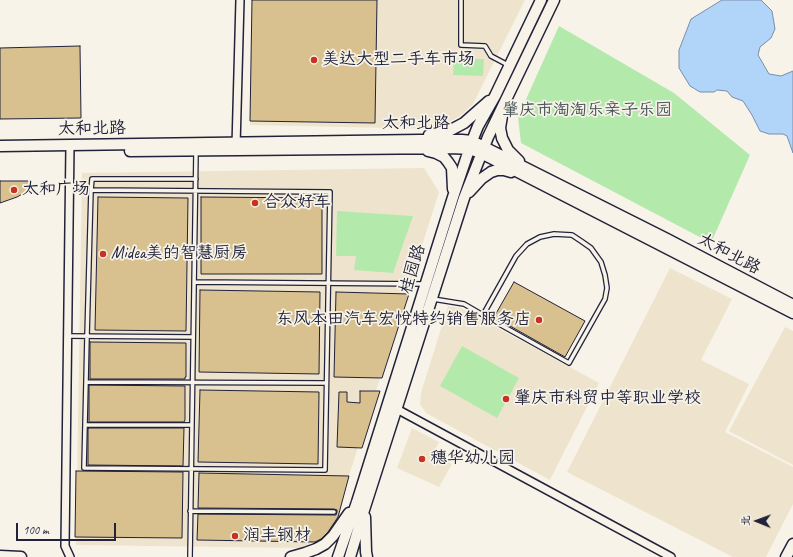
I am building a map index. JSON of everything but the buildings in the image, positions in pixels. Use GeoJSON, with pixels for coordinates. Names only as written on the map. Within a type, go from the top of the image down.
{"type":"FeatureCollection","features":[{"type":"Feature","properties":{"kind":"main road","name":"桂园路"},"geometry":{"type":"LineString","coordinates":[[338,557],[392,407],[426,284],[470,145],[541,0]]}},
{"type":"Feature","properties":{"kind":"main road"},"geometry":{"type":"LineString","coordinates":[[350,557],[392,407],[432,299],[464,198],[482,150],[554,0]]}},
{"type":"Feature","properties":{"kind":"main road"},"geometry":{"type":"LineString","coordinates":[[420,140],[428,136],[447,132],[464,123],[495,96]]}},
{"type":"Feature","properties":{"kind":"main road"},"geometry":{"type":"LineString","coordinates":[[505,102],[500,121],[502,138],[508,150],[527,172]]}},
{"type":"Feature","properties":{"kind":"main road","name":"太和北路"},"geometry":{"type":"LineString","coordinates":[[0,146],[70,148],[196,147],[462,140],[660,235],[791,306]]}},
{"type":"Feature","properties":{"kind":"main road","name":"太和北路"},"geometry":{"type":"LineString","coordinates":[[236,146],[457,148],[470,145]]}},
{"type":"Feature","properties":{"kind":"main road","name":"太和北路"},"geometry":{"type":"LineString","coordinates":[[0,152],[70,148]]}},
{"type":"Feature","properties":{"kind":"main road"},"geometry":{"type":"LineString","coordinates":[[412,148],[436,153],[444,157],[452,168],[454,194]]}},
{"type":"Feature","properties":{"kind":"main road"},"geometry":{"type":"LineString","coordinates":[[464,198],[481,179],[491,172],[504,170],[527,172]]}},
{"type":"Feature","properties":{"kind":"main road"},"geometry":{"type":"LineString","coordinates":[[291,557],[316,549],[325,544],[333,536],[357,502]]}},
{"type":"Feature","properties":{"kind":"main road"},"geometry":{"type":"LineString","coordinates":[[364,510],[367,557]]}},
{"type":"Feature","properties":{"kind":"main road"},"geometry":{"type":"LineString","coordinates":[[786,557],[793,544]]}},
{"type":"Feature","properties":{"kind":"main road"},"geometry":{"type":"LineString","coordinates":[[0,556],[20,557]]}},
{"type":"Feature","properties":{"kind":"street"},"geometry":{"type":"LineString","coordinates":[[236,146],[240,0]]}},
{"type":"Feature","properties":{"kind":"street"},"geometry":{"type":"LineString","coordinates":[[70,148],[65,546],[70,557]]}},
{"type":"Feature","properties":{"kind":"street"},"geometry":{"type":"LineString","coordinates":[[392,407],[671,557]]}},
{"type":"Feature","properties":{"kind":"lane"},"geometry":{"type":"LineString","coordinates":[[461,0],[461,45],[485,46],[491,56],[509,66]]}},
{"type":"Feature","properties":{"kind":"lane"},"geometry":{"type":"LineString","coordinates":[[190,557],[196,147]]}},
{"type":"Feature","properties":{"kind":"lane"},"geometry":{"type":"LineString","coordinates":[[91,190],[330,192],[325,470],[84,468],[91,190],[92,179],[196,179]]}},
{"type":"Feature","properties":{"kind":"lane"},"geometry":{"type":"LineString","coordinates":[[432,299],[464,304],[483,315],[569,363],[605,299],[607,288],[605,274],[600,262],[591,248],[572,235],[554,234],[540,237],[527,244],[516,256],[483,315]]}},
{"type":"Feature","properties":{"kind":"lane"},"geometry":{"type":"LineString","coordinates":[[194,282],[426,284]]}},
{"type":"Feature","properties":{"kind":"lane"},"geometry":{"type":"LineString","coordinates":[[68,336],[193,337]]}},
{"type":"Feature","properties":{"kind":"lane"},"geometry":{"type":"LineString","coordinates":[[86,382],[326,383]]}},
{"type":"Feature","properties":{"kind":"lane"},"geometry":{"type":"LineString","coordinates":[[85,425],[192,425]]}},
{"type":"Feature","properties":{"kind":"lane"},"geometry":{"type":"LineString","coordinates":[[190,511],[334,512]]}},
{"type":"Feature","properties":{"kind":"shaded area"},"geometry":{"type":"Polygon","coordinates":[[[252,0],[525,0],[473,104],[460,116],[436,129],[250,125],[252,0]]]}},
{"type":"Feature","properties":{"kind":"shaded area"},"geometry":{"type":"Polygon","coordinates":[[[424,168],[439,192],[334,523],[328,534],[302,548],[76,545],[82,173],[424,168]]]}},
{"type":"Feature","properties":{"kind":"shaded area"},"geometry":{"type":"Polygon","coordinates":[[[670,268],[732,299],[701,360],[749,384],[725,432],[793,467],[793,504],[766,557],[733,557],[567,472],[670,268]]]}},
{"type":"Feature","properties":{"kind":"shaded area","name":"肇庆市科贸中等职业学校"},"geometry":{"type":"Polygon","coordinates":[[[448,306],[461,308],[599,383],[550,480],[426,413],[420,404],[421,393],[448,306]]]}},
{"type":"Feature","properties":{"kind":"shaded area"},"geometry":{"type":"Polygon","coordinates":[[[785,327],[793,331],[793,465],[729,431],[785,327]]]}},
{"type":"Feature","properties":{"kind":"shaded area","name":"穗华幼儿园"},"geometry":{"type":"Polygon","coordinates":[[[412,428],[439,442],[433,454],[452,464],[439,487],[397,468],[412,428]]]}},
{"type":"Feature","properties":{"kind":"green space","name":"肇庆市淘淘乐亲子乐园"},"geometry":{"type":"Polygon","coordinates":[[[559,26],[674,93],[750,155],[711,243],[521,143],[518,117],[559,26]]]}},
{"type":"Feature","properties":{"kind":"green space"},"geometry":{"type":"Polygon","coordinates":[[[454,59],[484,59],[483,76],[453,75],[454,59]]]}},
{"type":"Feature","properties":{"kind":"green space"},"geometry":{"type":"Polygon","coordinates":[[[337,211],[413,216],[393,273],[354,270],[356,256],[336,256],[337,211]]]}},
{"type":"Feature","properties":{"kind":"green space"},"geometry":{"type":"Polygon","coordinates":[[[462,346],[519,378],[497,418],[440,386],[462,346]]]}},
{"type":"Feature","properties":{"kind":"water"},"geometry":{"type":"Polygon","coordinates":[[[722,0],[761,0],[772,11],[775,29],[771,38],[760,47],[758,55],[769,74],[781,76],[793,71],[793,153],[787,136],[783,134],[769,134],[760,131],[743,101],[732,97],[727,91],[717,90],[714,92],[700,92],[690,86],[679,68],[679,50],[691,19],[722,0]]]}},
{"type":"Feature","properties":{"kind":"place","name":"美达大型二手车市场"},"geometry":{"type":"Point","coordinates":[314,60]}},
{"type":"Feature","properties":{"kind":"place","name":"太和广场"},"geometry":{"type":"Point","coordinates":[14,190]}},
{"type":"Feature","properties":{"kind":"place","name":"合众好车"},"geometry":{"type":"Point","coordinates":[255,203]}},
{"type":"Feature","properties":{"kind":"place","name":"Midea美的智慧厨房"},"geometry":{"type":"Point","coordinates":[103,254]}},
{"type":"Feature","properties":{"kind":"place","name":"东风本田汽车宏悦特约销售服务店"},"geometry":{"type":"Point","coordinates":[539,320]}},
{"type":"Feature","properties":{"kind":"place","name":"肇庆市科贸中等职业学校"},"geometry":{"type":"Point","coordinates":[506,399]}},
{"type":"Feature","properties":{"kind":"place","name":"穗华幼儿园"},"geometry":{"type":"Point","coordinates":[422,459]}},
{"type":"Feature","properties":{"kind":"place","name":"润丰钢材"},"geometry":{"type":"Point","coordinates":[235,536]}}]}
